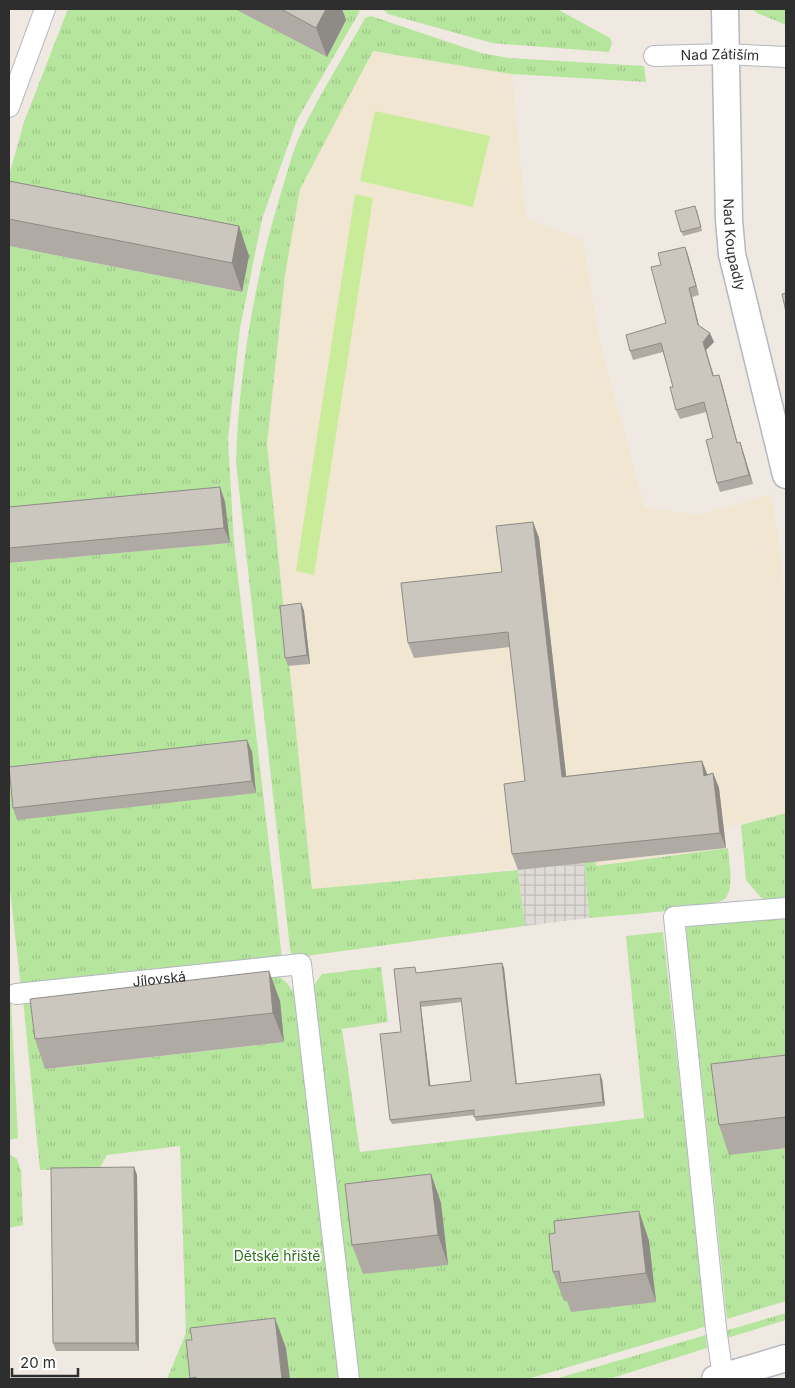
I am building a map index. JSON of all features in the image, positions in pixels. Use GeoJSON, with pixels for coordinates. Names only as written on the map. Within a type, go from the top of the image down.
{"type":"FeatureCollection","features":[{"type":"Feature","properties":{"kind":"street"},"geometry":{"type":"LineString","coordinates":[[9,107],[45,9]]}},
{"type":"Feature","properties":{"kind":"street","name":"Nad Koupadly"},"geometry":{"type":"LineString","coordinates":[[725,9],[728,201],[732,254],[786,474]]}},
{"type":"Feature","properties":{"kind":"street","name":"Nad Zátiším"},"geometry":{"type":"LineString","coordinates":[[654,56],[726,54],[786,58]]}},
{"type":"Feature","properties":{"kind":"street"},"geometry":{"type":"LineString","coordinates":[[786,908],[674,916],[716,1328],[719,1378],[786,1358]]}},
{"type":"Feature","properties":{"kind":"street","name":"Jílovská"},"geometry":{"type":"LineString","coordinates":[[16,994],[301,964],[349,1379]]}},
{"type":"Feature","properties":{"kind":"shaded area"},"geometry":{"type":"Polygon","coordinates":[[[372,51],[512,74],[526,218],[583,240],[600,343],[645,508],[699,515],[771,494],[780,548],[786,612],[786,813],[723,828],[725,848],[596,866],[594,849],[584,862],[312,889],[267,444],[285,275],[300,189],[372,51]]]}},
{"type":"Feature","properties":{"kind":"shaded area"},"geometry":{"type":"Polygon","coordinates":[[[584,862],[589,918],[525,926],[518,870],[584,862]]]}},
{"type":"Feature","properties":{"kind":"green space"},"geometry":{"type":"Polygon","coordinates":[[[68,9],[355,9],[360,11],[297,120],[262,219],[240,328],[228,439],[234,543],[282,958],[21,988],[9,881],[9,563],[229,543],[225,502],[9,522],[9,246],[242,292],[249,256],[9,234],[10,172],[24,122],[68,9]]]}},
{"type":"Feature","properties":{"kind":"green space"},"geometry":{"type":"Polygon","coordinates":[[[383,9],[557,9],[610,38],[612,43],[609,52],[492,43],[388,14],[383,9]]]}},
{"type":"Feature","properties":{"kind":"green space"},"geometry":{"type":"Polygon","coordinates":[[[752,9],[786,9],[786,25],[757,13],[752,9]]]}},
{"type":"Feature","properties":{"kind":"green space"},"geometry":{"type":"Polygon","coordinates":[[[371,16],[481,53],[509,58],[644,66],[646,82],[512,74],[373,51],[300,189],[285,275],[267,444],[312,889],[518,870],[525,926],[299,957],[292,956],[290,949],[236,462],[240,395],[255,294],[271,228],[292,155],[298,139],[325,88],[365,18],[371,16]]]}},
{"type":"Feature","properties":{"kind":"green space"},"geometry":{"type":"Polygon","coordinates":[[[375,111],[490,136],[473,207],[360,181],[375,111]]]}},
{"type":"Feature","properties":{"kind":"green space"},"geometry":{"type":"Polygon","coordinates":[[[355,194],[373,198],[314,575],[296,571],[355,194]]]}},
{"type":"Feature","properties":{"kind":"green space"},"geometry":{"type":"Polygon","coordinates":[[[786,813],[786,899],[763,900],[746,880],[741,825],[786,813]]]}},
{"type":"Feature","properties":{"kind":"green space"},"geometry":{"type":"Polygon","coordinates":[[[594,848],[596,866],[728,848],[730,887],[726,898],[718,902],[684,909],[589,918],[584,862],[594,848]]]}},
{"type":"Feature","properties":{"kind":"green space"},"geometry":{"type":"Polygon","coordinates":[[[786,916],[786,1086],[729,1154],[786,1148],[786,1301],[727,1319],[685,924],[786,916]]]}},
{"type":"Feature","properties":{"kind":"green space"},"geometry":{"type":"Polygon","coordinates":[[[663,932],[707,1326],[528,1379],[356,1379],[311,989],[322,974],[381,967],[388,1022],[342,1029],[360,1152],[644,1118],[626,936],[663,932]]]}},
{"type":"Feature","properties":{"kind":"green space","name":"Dětské hřiště"},"geometry":{"type":"Polygon","coordinates":[[[273,972],[286,982],[295,994],[339,1379],[167,1379],[186,1333],[180,1146],[107,1155],[99,1169],[40,1170],[23,999],[273,972]],[[279,1001],[46,1069],[284,1042],[279,1001]]]}},
{"type":"Feature","properties":{"kind":"green space"},"geometry":{"type":"Polygon","coordinates":[[[9,1001],[11,1001],[18,1138],[9,1140],[9,1001]]]}},
{"type":"Feature","properties":{"kind":"green space"},"geometry":{"type":"Polygon","coordinates":[[[9,1154],[17,1159],[21,1171],[23,1225],[9,1228],[9,1154]]]}},
{"type":"Feature","properties":{"kind":"green space"},"geometry":{"type":"Polygon","coordinates":[[[786,1313],[786,1320],[727,1338],[725,1331],[786,1313]]]}},
{"type":"Feature","properties":{"kind":"green space"},"geometry":{"type":"Polygon","coordinates":[[[706,1335],[707,1348],[609,1379],[555,1379],[706,1335]]]}},
{"type":"Feature","properties":{"kind":"building"},"geometry":{"type":"Polygon","coordinates":[[[281,9],[326,9],[316,28],[281,9]]]}},
{"type":"Feature","properties":{"kind":"building"},"geometry":{"type":"Polygon","coordinates":[[[9,181],[239,226],[232,263],[9,219],[9,181]]]}},
{"type":"Feature","properties":{"kind":"building"},"geometry":{"type":"Polygon","coordinates":[[[695,206],[701,227],[681,232],[675,211],[695,206]]]}},
{"type":"Feature","properties":{"kind":"building"},"geometry":{"type":"Polygon","coordinates":[[[685,247],[696,286],[689,288],[698,325],[710,333],[703,342],[713,376],[719,375],[737,443],[740,442],[749,475],[717,483],[706,440],[713,438],[704,402],[676,410],[670,387],[673,387],[661,343],[630,351],[626,335],[666,323],[651,267],[661,265],[658,253],[685,247]]]}},
{"type":"Feature","properties":{"kind":"building"},"geometry":{"type":"Polygon","coordinates":[[[786,293],[786,312],[782,294],[786,293]]]}},
{"type":"Feature","properties":{"kind":"building"},"geometry":{"type":"Polygon","coordinates":[[[220,487],[224,528],[9,548],[9,507],[220,487]]]}},
{"type":"Feature","properties":{"kind":"building"},"geometry":{"type":"Polygon","coordinates":[[[533,522],[562,777],[702,761],[704,776],[713,773],[720,833],[512,854],[504,784],[525,781],[508,632],[408,643],[401,583],[502,572],[496,526],[533,522]]]}},
{"type":"Feature","properties":{"kind":"building"},"geometry":{"type":"Polygon","coordinates":[[[301,603],[307,655],[285,658],[280,606],[301,603]]]}},
{"type":"Feature","properties":{"kind":"building"},"geometry":{"type":"Polygon","coordinates":[[[247,740],[252,781],[13,808],[9,767],[247,740]]]}},
{"type":"Feature","properties":{"kind":"building"},"geometry":{"type":"Polygon","coordinates":[[[502,963],[516,1084],[600,1074],[603,1102],[474,1117],[474,1110],[390,1120],[380,1034],[401,1032],[394,969],[415,967],[416,973],[502,963]],[[461,998],[420,1002],[429,1086],[471,1081],[461,998]]]}},
{"type":"Feature","properties":{"kind":"building"},"geometry":{"type":"Polygon","coordinates":[[[269,971],[273,1013],[35,1039],[30,999],[269,971]]]}},
{"type":"Feature","properties":{"kind":"building"},"geometry":{"type":"Polygon","coordinates":[[[786,1055],[786,1117],[719,1125],[711,1064],[786,1055]]]}},
{"type":"Feature","properties":{"kind":"building"},"geometry":{"type":"Polygon","coordinates":[[[134,1167],[136,1343],[53,1343],[51,1168],[134,1167]]]}},
{"type":"Feature","properties":{"kind":"building"},"geometry":{"type":"Polygon","coordinates":[[[431,1174],[438,1235],[352,1245],[345,1184],[431,1174]]]}},
{"type":"Feature","properties":{"kind":"building"},"geometry":{"type":"Polygon","coordinates":[[[639,1211],[646,1273],[561,1283],[559,1271],[553,1272],[549,1234],[555,1233],[554,1221],[639,1211]]]}},
{"type":"Feature","properties":{"kind":"building"},"geometry":{"type":"Polygon","coordinates":[[[275,1318],[282,1379],[190,1378],[186,1340],[192,1340],[190,1328],[275,1318]]]}}]}
